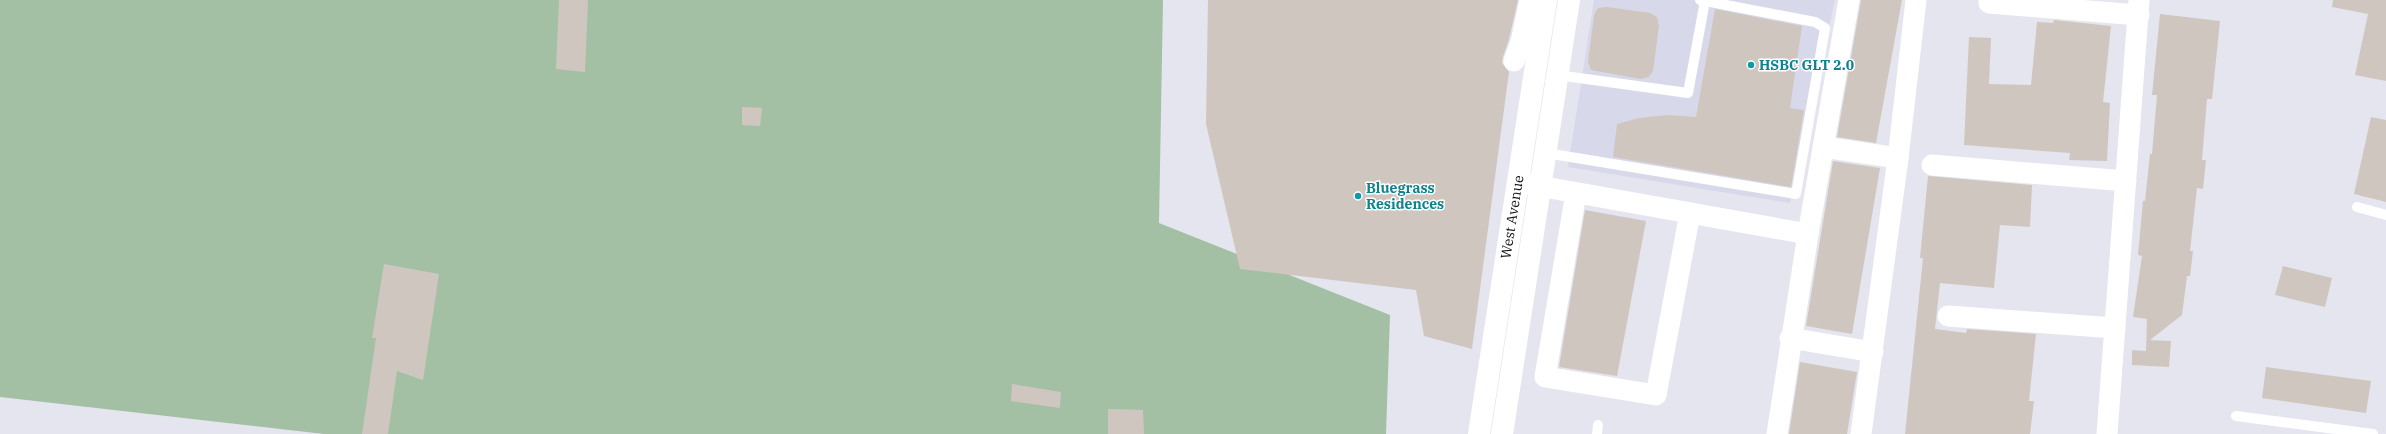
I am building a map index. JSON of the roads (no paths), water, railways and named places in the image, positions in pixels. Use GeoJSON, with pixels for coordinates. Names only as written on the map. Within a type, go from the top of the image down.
{"type":"FeatureCollection","features":[{"type":"Feature","properties":{"kind":"main road","name":"West Avenue"},"geometry":{"type":"LineString","coordinates":[[1479,434],[1546,0]]}},
{"type":"Feature","properties":{"kind":"main road","name":"West Avenue"},"geometry":{"type":"LineString","coordinates":[[1502,434],[1569,0]]}},
{"type":"Feature","properties":{"kind":"street"},"geometry":{"type":"LineString","coordinates":[[1514,61],[1521,42],[1530,0]]}},
{"type":"Feature","properties":{"kind":"street"},"geometry":{"type":"LineString","coordinates":[[1777,434],[1790,338],[1850,0]]}},
{"type":"Feature","properties":{"kind":"street"},"geometry":{"type":"LineString","coordinates":[[1861,434],[1898,158],[1916,0]]}},
{"type":"Feature","properties":{"kind":"street"},"geometry":{"type":"LineString","coordinates":[[1989,3],[2139,7],[2107,434]]}},
{"type":"Feature","properties":{"kind":"street"},"geometry":{"type":"LineString","coordinates":[[1823,147],[1898,158]]}},
{"type":"Feature","properties":{"kind":"street"},"geometry":{"type":"LineString","coordinates":[[1932,165],[2126,181]]}},
{"type":"Feature","properties":{"kind":"street"},"geometry":{"type":"LineString","coordinates":[[1518,182],[1808,234]]}},
{"type":"Feature","properties":{"kind":"street"},"geometry":{"type":"LineString","coordinates":[[1576,193],[1545,377],[1656,395],[1690,213]]}},
{"type":"Feature","properties":{"kind":"street"},"geometry":{"type":"LineString","coordinates":[[1948,316],[2115,328]]}},
{"type":"Feature","properties":{"kind":"street"},"geometry":{"type":"LineString","coordinates":[[1790,338],[1873,352]]}},
{"type":"Feature","properties":{"kind":"lane"},"geometry":{"type":"LineString","coordinates":[[1546,153],[1796,194],[1825,28],[1815,22],[1703,0],[1688,93],[1557,75]]}},
{"type":"Feature","properties":{"kind":"lane"},"geometry":{"type":"LineString","coordinates":[[2357,207],[2386,215]]}},
{"type":"Feature","properties":{"kind":"lane"},"geometry":{"type":"LineString","coordinates":[[2236,416],[2373,434]]}},
{"type":"Feature","properties":{"kind":"place","name":"HSBC GLT 2.0"},"geometry":{"type":"Point","coordinates":[1751,65]}},
{"type":"Feature","properties":{"kind":"place","name":"Bluegrass Residences"},"geometry":{"type":"Point","coordinates":[1358,196]}}]}
